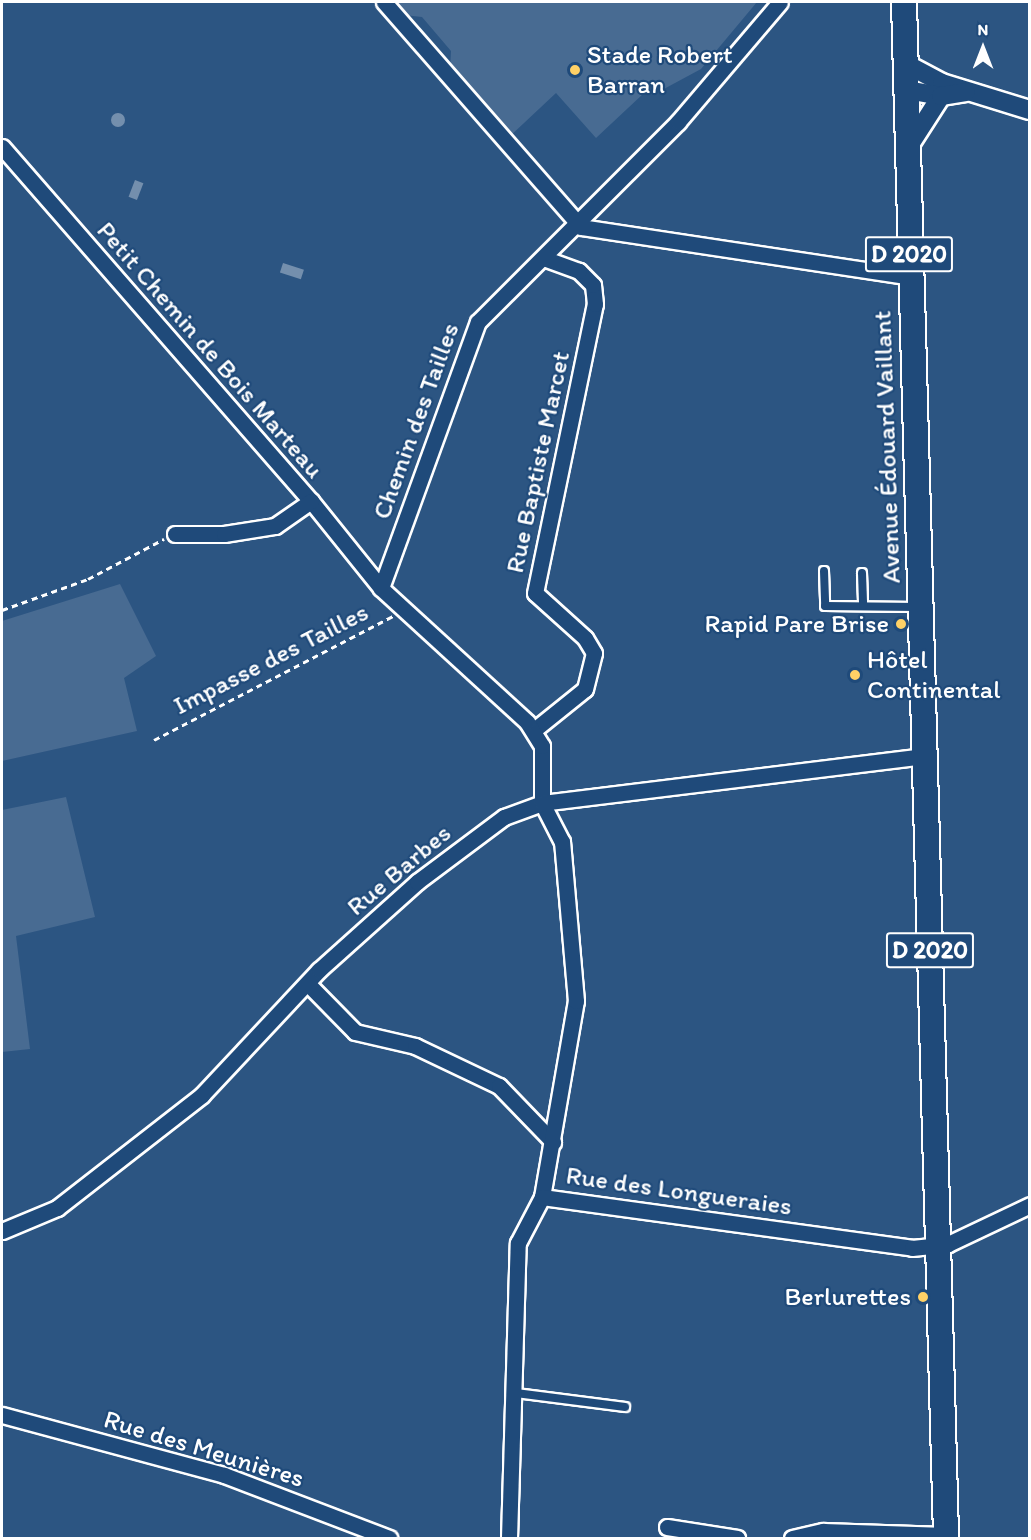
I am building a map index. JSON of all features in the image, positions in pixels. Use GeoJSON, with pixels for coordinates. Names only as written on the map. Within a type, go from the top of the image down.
{"type":"FeatureCollection","features":[{"type":"Feature","properties":{"kind":"main road","name":"Avenue Édouard Vaillant"},"geometry":{"type":"LineString","coordinates":[[904,2],[946,1537]]}},
{"type":"Feature","properties":{"kind":"street"},"geometry":{"type":"LineString","coordinates":[[384,2],[581,227],[910,277]]}},
{"type":"Feature","properties":{"kind":"street","name":"Chemin des Tailles"},"geometry":{"type":"LineString","coordinates":[[381,588],[478,322],[543,258],[576,220],[678,122],[780,2]]}},
{"type":"Feature","properties":{"kind":"street"},"geometry":{"type":"LineString","coordinates":[[906,64],[942,89]]}},
{"type":"Feature","properties":{"kind":"street"},"geometry":{"type":"LineString","coordinates":[[909,146],[942,89]]}},
{"type":"Feature","properties":{"kind":"street"},"geometry":{"type":"LineString","coordinates":[[907,90],[942,89],[968,92],[1029,110]]}},
{"type":"Feature","properties":{"kind":"street","name":"Petit Chemin de Bois Marteau"},"geometry":{"type":"LineString","coordinates":[[2,147],[311,501],[381,588]]}},
{"type":"Feature","properties":{"kind":"street","name":"Rue Baptiste Marcet"},"geometry":{"type":"LineString","coordinates":[[534,730],[585,689],[594,652],[585,638],[535,593],[595,304],[593,285],[579,271],[543,258]]}},
{"type":"Feature","properties":{"kind":"street"},"geometry":{"type":"LineString","coordinates":[[175,534],[224,534],[274,526],[311,501]]}},
{"type":"Feature","properties":{"kind":"street"},"geometry":{"type":"LineString","coordinates":[[381,588],[534,730],[542,746],[542,803],[562,842],[576,1001],[554,1142],[542,1197]]}},
{"type":"Feature","properties":{"kind":"street","name":"Rue Barbes"},"geometry":{"type":"LineString","coordinates":[[2,1231],[57,1208],[202,1095],[308,984],[417,882],[504,817],[542,803],[925,756]]}},
{"type":"Feature","properties":{"kind":"street"},"geometry":{"type":"LineString","coordinates":[[308,984],[354,1032],[415,1046],[499,1086],[554,1142]]}},
{"type":"Feature","properties":{"kind":"street","name":"Rue des Longueraies"},"geometry":{"type":"LineString","coordinates":[[509,1539],[516,1393],[518,1243],[542,1197],[912,1248],[939,1246]]}},
{"type":"Feature","properties":{"kind":"street"},"geometry":{"type":"LineString","coordinates":[[939,1246],[1029,1205]]}},
{"type":"Feature","properties":{"kind":"street","name":"Rue des Meunières"},"geometry":{"type":"LineString","coordinates":[[2,1415],[224,1475],[389,1539]]}},
{"type":"Feature","properties":{"kind":"street"},"geometry":{"type":"LineString","coordinates":[[667,1527],[737,1539]]}},
{"type":"Feature","properties":{"kind":"street"},"geometry":{"type":"LineString","coordinates":[[792,1539],[823,1531],[946,1537]]}},
{"type":"Feature","properties":{"kind":"lane"},"geometry":{"type":"LineString","coordinates":[[824,571],[825,606],[921,607]]}},
{"type":"Feature","properties":{"kind":"lane"},"geometry":{"type":"LineString","coordinates":[[862,573],[863,606]]}},
{"type":"Feature","properties":{"kind":"lane"},"geometry":{"type":"LineString","coordinates":[[516,1393],[626,1407]]}},
{"type":"Feature","properties":{"kind":"path"},"geometry":{"type":"LineString","coordinates":[[2,610],[88,579],[138,549],[175,534]]}},
{"type":"Feature","properties":{"kind":"path","name":"Impasse des Tailles"},"geometry":{"type":"LineString","coordinates":[[154,740],[405,610]]}},
{"type":"Feature","properties":{"kind":"shaded area","name":"Stade Robert Barran"},"geometry":{"type":"Polygon","coordinates":[[[392,2],[757,2],[701,69],[662,90],[643,94],[596,138],[556,93],[508,138],[450,70],[451,51],[422,17],[404,15],[392,2]]]}},
{"type":"Feature","properties":{"kind":"shaded area"},"geometry":{"type":"Polygon","coordinates":[[[118,113],[123,115],[125,120],[123,125],[118,127],[113,125],[111,120],[113,115],[118,113]]]}},
{"type":"Feature","properties":{"kind":"shaded area"},"geometry":{"type":"Polygon","coordinates":[[[135,180],[143,183],[137,200],[129,197],[135,180]]]}},
{"type":"Feature","properties":{"kind":"shaded area"},"geometry":{"type":"Polygon","coordinates":[[[283,263],[304,270],[301,279],[280,273],[283,263]]]}},
{"type":"Feature","properties":{"kind":"shaded area"},"geometry":{"type":"Polygon","coordinates":[[[120,584],[156,656],[124,678],[137,731],[2,761],[2,621],[120,584]]]}},
{"type":"Feature","properties":{"kind":"shaded area"},"geometry":{"type":"Polygon","coordinates":[[[66,797],[95,917],[16,936],[30,1049],[2,1052],[2,810],[66,797]]]}},
{"type":"Feature","properties":{"kind":"place","name":"Stade Robert Barran"},"geometry":{"type":"Point","coordinates":[575,70]}},
{"type":"Feature","properties":{"kind":"place","name":"Rapid Pare Brise"},"geometry":{"type":"Point","coordinates":[901,624]}},
{"type":"Feature","properties":{"kind":"place","name":"Hôtel Continental"},"geometry":{"type":"Point","coordinates":[855,675]}},
{"type":"Feature","properties":{"kind":"place","name":"Berlurettes"},"geometry":{"type":"Point","coordinates":[923,1297]}}]}
